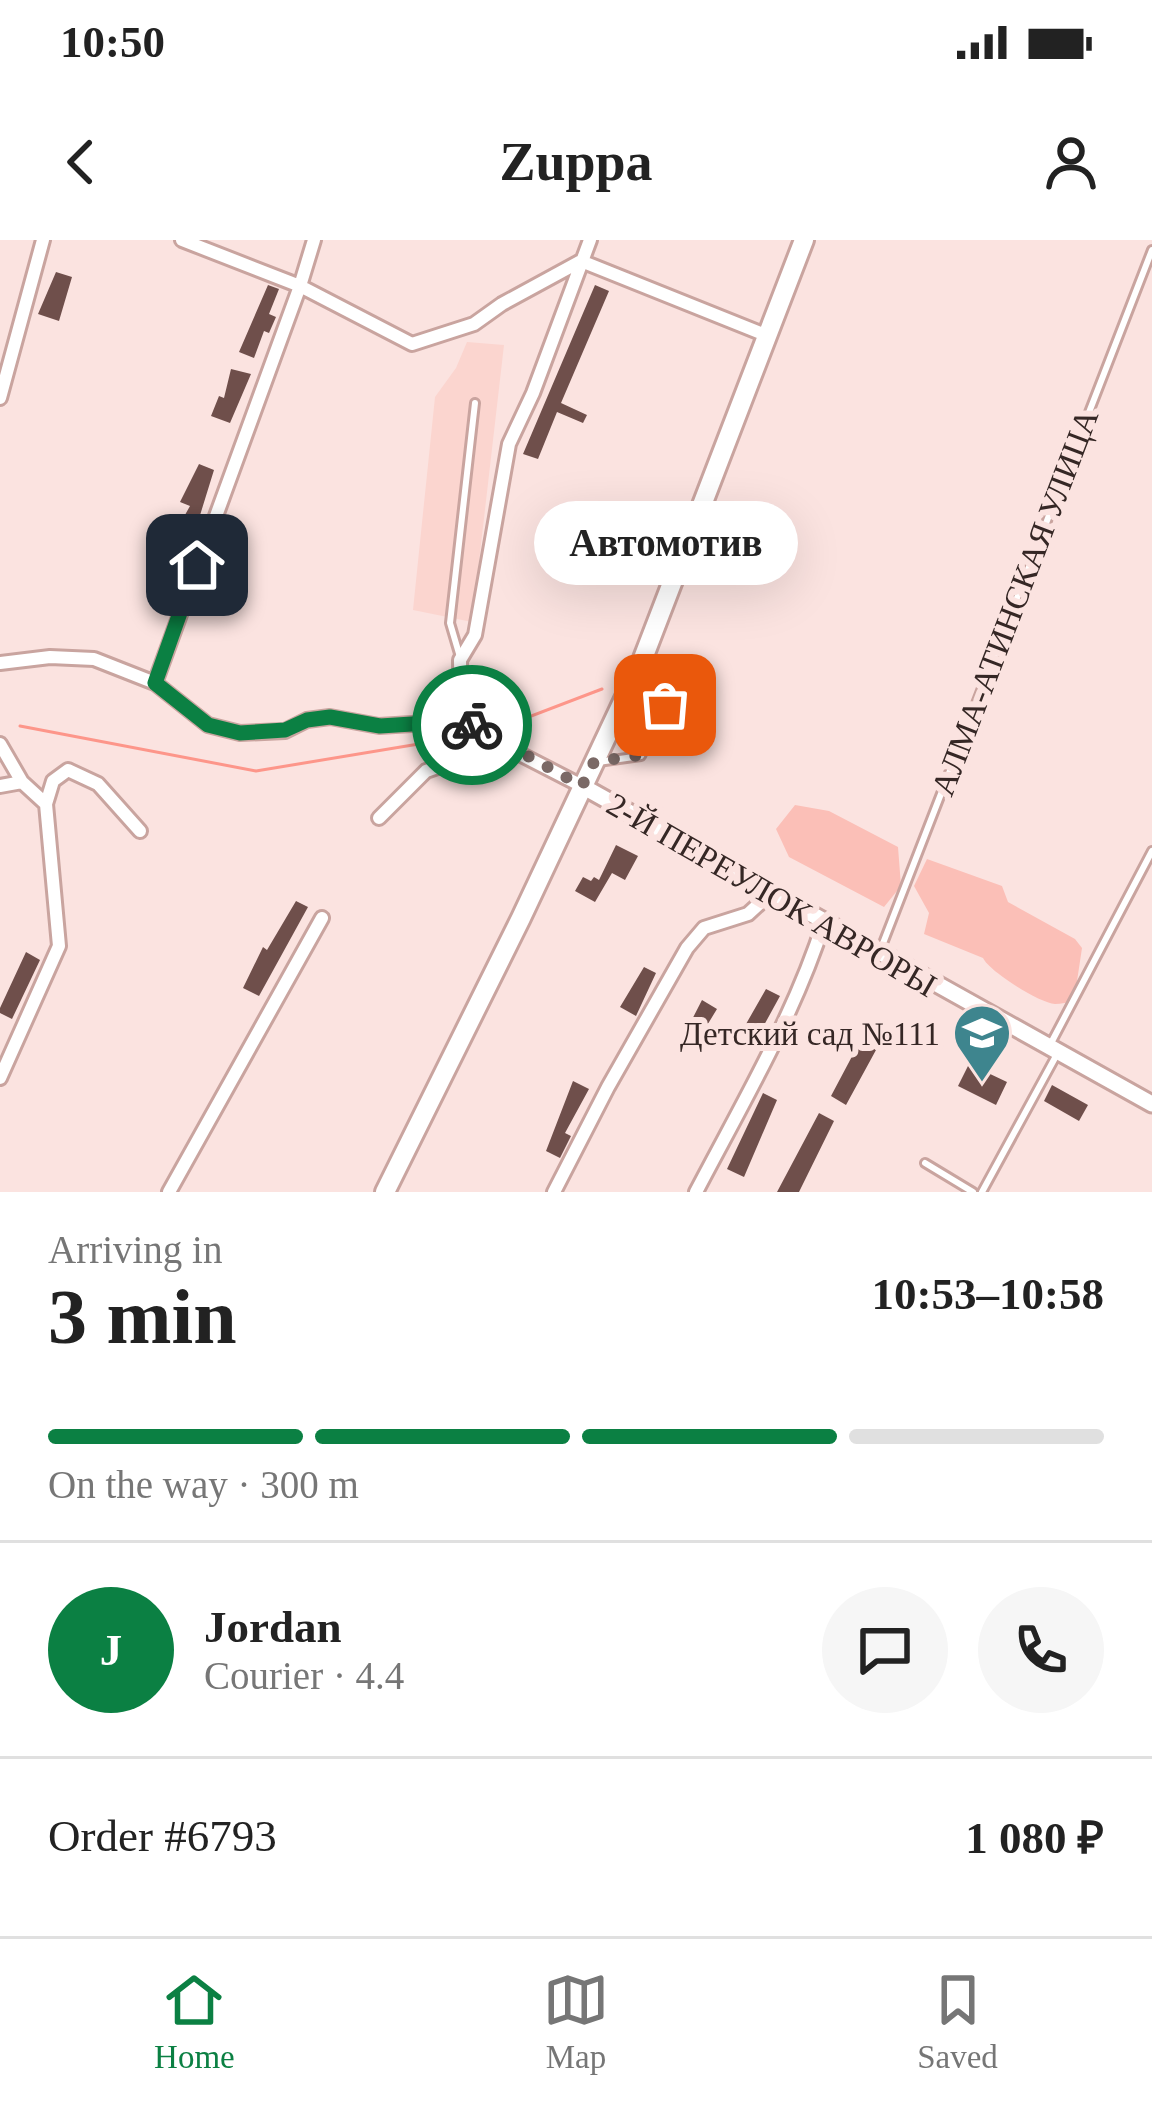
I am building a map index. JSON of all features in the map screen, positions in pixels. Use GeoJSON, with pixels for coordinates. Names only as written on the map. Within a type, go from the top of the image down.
{"type":"FeatureCollection","features":[{"type":"Feature","properties":{"kind":"main road"},"geometry":{"type":"LineString","coordinates":[[385,1192],[642,662],[804,240]]}},
{"type":"Feature","properties":{"kind":"street"},"geometry":{"type":"LineString","coordinates":[[0,398],[43,240]]}},
{"type":"Feature","properties":{"kind":"street"},"geometry":{"type":"LineString","coordinates":[[182,240],[300,286],[412,344],[474,325],[502,304],[581,261]]}},
{"type":"Feature","properties":{"kind":"street"},"geometry":{"type":"LineString","coordinates":[[155,683],[314,240]]}},
{"type":"Feature","properties":{"kind":"street"},"geometry":{"type":"LineString","coordinates":[[460,721],[460,660],[475,634],[509,444],[590,240]]}},
{"type":"Feature","properties":{"kind":"street"},"geometry":{"type":"LineString","coordinates":[[581,261],[768,336]]}},
{"type":"Feature","properties":{"kind":"street"},"geometry":{"type":"LineString","coordinates":[[0,663],[50,657],[94,659],[155,683],[208,725],[240,733],[285,730],[330,717],[380,726],[460,721],[582,786]]}},
{"type":"Feature","properties":{"kind":"street"},"geometry":{"type":"LineString","coordinates":[[0,744],[22,782],[46,804]]}},
{"type":"Feature","properties":{"kind":"street"},"geometry":{"type":"LineString","coordinates":[[379,818],[426,771],[510,749]]}},
{"type":"Feature","properties":{"kind":"street"},"geometry":{"type":"LineString","coordinates":[[0,1078],[59,946],[46,804],[52,781],[68,770],[98,784],[140,831]]}},
{"type":"Feature","properties":{"kind":"street"},"geometry":{"type":"LineString","coordinates":[[0,786],[22,782]]}},
{"type":"Feature","properties":{"kind":"street","name":"2-Й ПЕРЕУЛОК АВРОРЫ"},"geometry":{"type":"LineString","coordinates":[[582,786],[1152,1104]]}},
{"type":"Feature","properties":{"kind":"street"},"geometry":{"type":"LineString","coordinates":[[554,1192],[687,948],[704,928],[748,914],[771,893]]}},
{"type":"Feature","properties":{"kind":"street"},"geometry":{"type":"LineString","coordinates":[[170,1192],[322,918]]}},
{"type":"Feature","properties":{"kind":"street"},"geometry":{"type":"LineString","coordinates":[[696,1192],[773,1044],[812,961],[824,922]]}},
{"type":"Feature","properties":{"kind":"lane","name":"АЛМА-АТИНСКАЯ УЛИЦА"},"geometry":{"type":"LineString","coordinates":[[878,954],[1152,250]]}},
{"type":"Feature","properties":{"kind":"lane"},"geometry":{"type":"LineString","coordinates":[[460,660],[450,623],[476,403]]}},
{"type":"Feature","properties":{"kind":"lane"},"geometry":{"type":"LineString","coordinates":[[594,762],[640,755],[665,705],[642,662]]}},
{"type":"Feature","properties":{"kind":"lane"},"geometry":{"type":"LineString","coordinates":[[982,1192],[1152,851]]}},
{"type":"Feature","properties":{"kind":"lane"},"geometry":{"type":"LineString","coordinates":[[926,1163],[973,1192]]}},
{"type":"Feature","properties":{"kind":"shaded area"},"geometry":{"type":"Polygon","coordinates":[[[467,342],[504,345],[472,622],[413,610],[435,397],[467,342]]]}},
{"type":"Feature","properties":{"kind":"shaded area"},"geometry":{"type":"Polygon","coordinates":[[[795,805],[829,811],[898,847],[901,886],[884,907],[789,857],[776,829],[795,805]]]}},
{"type":"Feature","properties":{"kind":"shaded area"},"geometry":{"type":"Polygon","coordinates":[[[927,859],[1002,886],[1008,902],[1075,939],[1082,948],[1074,1001],[1055,1004],[1038,998],[1004,978],[983,958],[924,934],[929,913],[914,886],[927,859]]]}},
{"type":"Feature","properties":{"kind":"building"},"geometry":{"type":"Polygon","coordinates":[[[56,272],[72,277],[59,321],[38,314],[56,272]]]}},
{"type":"Feature","properties":{"kind":"building"},"geometry":{"type":"Polygon","coordinates":[[[268,285],[279,289],[269,314],[276,317],[269,333],[264,331],[254,358],[239,352],[268,285]]]}},
{"type":"Feature","properties":{"kind":"building"},"geometry":{"type":"Polygon","coordinates":[[[595,285],[609,291],[561,403],[587,415],[583,423],[557,412],[538,459],[523,454],[595,285]]]}},
{"type":"Feature","properties":{"kind":"building"},"geometry":{"type":"Polygon","coordinates":[[[231,369],[251,374],[230,423],[211,416],[219,396],[224,398],[231,369]]]}},
{"type":"Feature","properties":{"kind":"building"},"geometry":{"type":"Polygon","coordinates":[[[199,464],[214,470],[197,525],[181,556],[167,547],[190,506],[180,502],[199,464]]]}},
{"type":"Feature","properties":{"kind":"building"},"geometry":{"type":"Polygon","coordinates":[[[616,845],[638,856],[625,880],[612,873],[595,902],[575,891],[583,877],[599,880],[616,845]]]}},
{"type":"Feature","properties":{"kind":"building"},"geometry":{"type":"Polygon","coordinates":[[[296,901],[308,907],[259,996],[243,988],[263,947],[267,950],[296,901]]]}},
{"type":"Feature","properties":{"kind":"building"},"geometry":{"type":"Polygon","coordinates":[[[26,952],[40,960],[12,1019],[0,1013],[0,1008],[26,952]]]}},
{"type":"Feature","properties":{"kind":"building"},"geometry":{"type":"Polygon","coordinates":[[[644,967],[656,973],[636,1016],[620,1007],[644,967]]]}},
{"type":"Feature","properties":{"kind":"building"},"geometry":{"type":"Polygon","coordinates":[[[766,989],[780,996],[757,1038],[742,1031],[766,989]]]}},
{"type":"Feature","properties":{"kind":"building"},"geometry":{"type":"Polygon","coordinates":[[[702,1000],[717,1009],[692,1050],[680,1043],[702,1000]]]}},
{"type":"Feature","properties":{"kind":"building"},"geometry":{"type":"Polygon","coordinates":[[[866,1030],[882,1039],[846,1105],[831,1096],[866,1030]]]}},
{"type":"Feature","properties":{"kind":"building","name":"Детский сад №111"},"geometry":{"type":"Polygon","coordinates":[[[969,1064],[1007,1082],[996,1105],[958,1086],[969,1064]]]}},
{"type":"Feature","properties":{"kind":"building"},"geometry":{"type":"Polygon","coordinates":[[[573,1081],[589,1089],[565,1133],[571,1136],[560,1158],[546,1151],[573,1081]]]}},
{"type":"Feature","properties":{"kind":"building"},"geometry":{"type":"Polygon","coordinates":[[[1052,1085],[1088,1105],[1079,1121],[1044,1101],[1052,1085]]]}},
{"type":"Feature","properties":{"kind":"building"},"geometry":{"type":"Polygon","coordinates":[[[763,1093],[777,1100],[744,1177],[727,1169],[763,1093]]]}},
{"type":"Feature","properties":{"kind":"building"},"geometry":{"type":"Polygon","coordinates":[[[819,1113],[834,1121],[799,1192],[777,1192],[819,1113]]]}},
{"type":"Feature","properties":{"kind":"waterway"},"geometry":{"type":"LineString","coordinates":[[505,726],[602,689]]}},
{"type":"Feature","properties":{"kind":"waterway"},"geometry":{"type":"LineString","coordinates":[[20,726],[256,771],[473,735]]}},
{"type":"Feature","properties":{"kind":"way so far"},"geometry":{"type":"LineString","coordinates":[[472,725],[582,786],[594,762],[640,755],[665,705]]}},
{"type":"Feature","properties":{"kind":"place","name":"Автомотив"},"geometry":{"type":"Point","coordinates":[665,705]}},
{"type":"Feature","properties":{"kind":"place","name":"Детский сад №111"},"geometry":{"type":"Point","coordinates":[982,1084]}},
{"type":"Feature","properties":{"kind":"route"},"geometry":{"type":"LineString","coordinates":[[197,565],[155,683],[208,725],[240,733],[285,730],[330,717],[380,726],[460,721],[472,725]]}}]}
